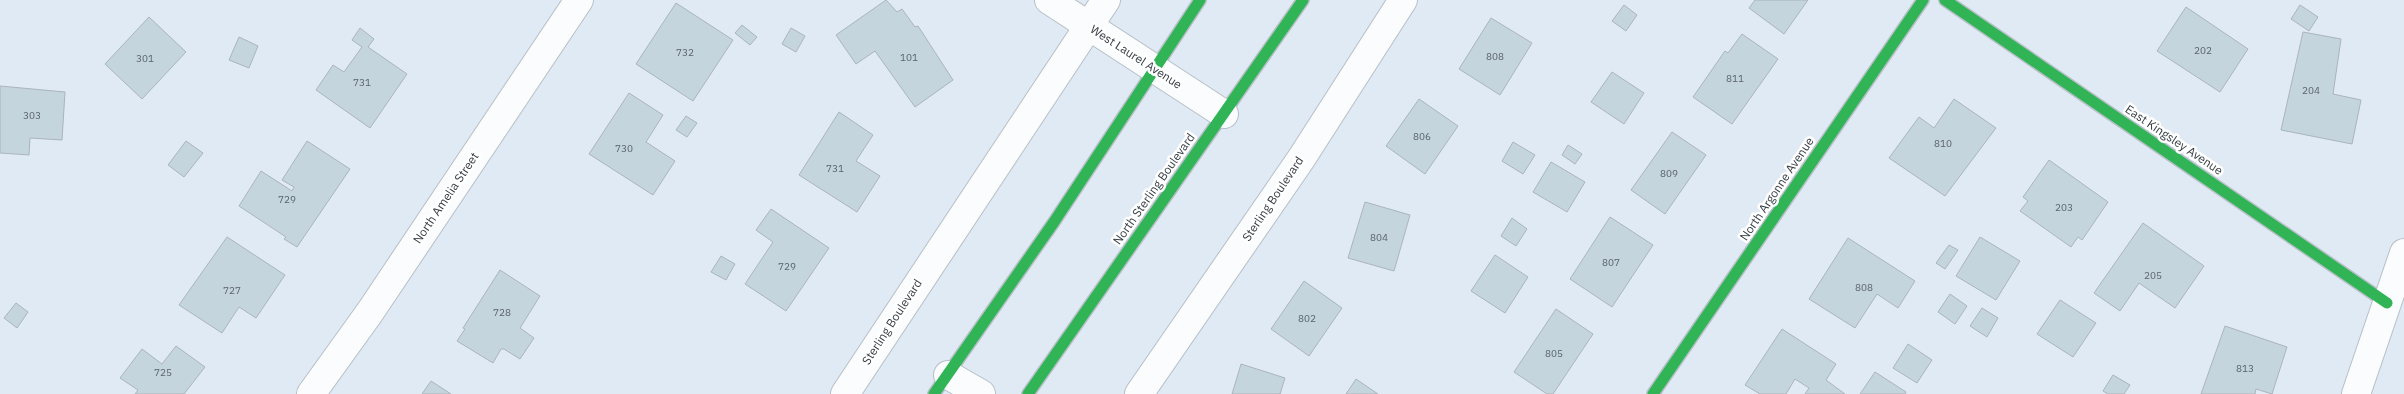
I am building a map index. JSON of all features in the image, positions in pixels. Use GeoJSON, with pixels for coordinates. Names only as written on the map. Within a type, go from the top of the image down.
{"type":"FeatureCollection","features":[{"type":"Feature","properties":{"kind":"street","name":"North Amelia Street"},"geometry":{"type":"LineString","coordinates":[[311,394],[370,312],[579,0]]}},
{"type":"Feature","properties":{"kind":"street","name":"West Laurel Avenue"},"geometry":{"type":"LineString","coordinates":[[1049,0],[1224,114]]}},
{"type":"Feature","properties":{"kind":"street","name":"Sterling Boulevard"},"geometry":{"type":"LineString","coordinates":[[845,394],[1106,0]]}},
{"type":"Feature","properties":{"kind":"street"},"geometry":{"type":"LineString","coordinates":[[981,394],[941,384],[1054,222],[1200,0]]}},
{"type":"Feature","properties":{"kind":"street","name":"North Sterling Boulevard"},"geometry":{"type":"LineString","coordinates":[[1028,394],[1304,0]]}},
{"type":"Feature","properties":{"kind":"street","name":"Sterling Boulevard"},"geometry":{"type":"LineString","coordinates":[[1139,394],[1300,159],[1403,0]]}},
{"type":"Feature","properties":{"kind":"street","name":"North Argonne Avenue"},"geometry":{"type":"LineString","coordinates":[[1653,394],[1923,0]]}},
{"type":"Feature","properties":{"kind":"street","name":"East Kingsley Avenue"},"geometry":{"type":"LineString","coordinates":[[1945,0],[2387,303]]}},
{"type":"Feature","properties":{"kind":"street"},"geometry":{"type":"LineString","coordinates":[[2356,394],[2404,253]]}},
{"type":"Feature","properties":{"kind":"building"},"geometry":{"type":"Polygon","coordinates":[[[886,0],[897,12],[902,9],[915,27],[918,26],[953,80],[915,107],[875,51],[856,64],[836,35],[886,0]]]}},
{"type":"Feature","properties":{"kind":"building"},"geometry":{"type":"Polygon","coordinates":[[[1755,0],[1808,0],[1784,34],[1749,8],[1755,0]]]}},
{"type":"Feature","properties":{"kind":"building"},"geometry":{"type":"Polygon","coordinates":[[[676,3],[733,40],[693,101],[636,64],[676,3]]]}},
{"type":"Feature","properties":{"kind":"building"},"geometry":{"type":"Polygon","coordinates":[[[1624,5],[1637,15],[1626,31],[1612,21],[1624,5]]]}},
{"type":"Feature","properties":{"kind":"building"},"geometry":{"type":"Polygon","coordinates":[[[2300,5],[2318,17],[2309,31],[2291,19],[2300,5]]]}},
{"type":"Feature","properties":{"kind":"building"},"geometry":{"type":"Polygon","coordinates":[[[2186,7],[2248,49],[2220,92],[2157,51],[2186,7]]]}},
{"type":"Feature","properties":{"kind":"building"},"geometry":{"type":"Polygon","coordinates":[[[149,17],[186,52],[142,99],[105,64],[149,17]]]}},
{"type":"Feature","properties":{"kind":"building"},"geometry":{"type":"Polygon","coordinates":[[[1491,18],[1532,43],[1500,95],[1459,69],[1491,18]]]}},
{"type":"Feature","properties":{"kind":"building"},"geometry":{"type":"Polygon","coordinates":[[[742,25],[757,37],[750,45],[735,33],[742,25]]]}},
{"type":"Feature","properties":{"kind":"building"},"geometry":{"type":"Polygon","coordinates":[[[360,28],[374,39],[368,47],[407,74],[370,128],[316,90],[333,65],[344,72],[362,47],[352,40],[360,28]]]}},
{"type":"Feature","properties":{"kind":"building"},"geometry":{"type":"Polygon","coordinates":[[[791,28],[805,36],[796,52],[782,44],[791,28]]]}},
{"type":"Feature","properties":{"kind":"building"},"geometry":{"type":"Polygon","coordinates":[[[2303,32],[2341,39],[2333,94],[2361,100],[2352,144],[2281,130],[2303,32]]]}},
{"type":"Feature","properties":{"kind":"building"},"geometry":{"type":"Polygon","coordinates":[[[1742,34],[1778,59],[1732,124],[1693,97],[1725,51],[1728,53],[1742,34]]]}},
{"type":"Feature","properties":{"kind":"building"},"geometry":{"type":"Polygon","coordinates":[[[239,37],[258,46],[249,68],[229,60],[239,37]]]}},
{"type":"Feature","properties":{"kind":"building"},"geometry":{"type":"Polygon","coordinates":[[[1612,72],[1644,93],[1624,124],[1591,102],[1612,72]]]}},
{"type":"Feature","properties":{"kind":"building"},"geometry":{"type":"Polygon","coordinates":[[[0,86],[65,92],[62,140],[30,138],[29,155],[0,153],[0,86]]]}},
{"type":"Feature","properties":{"kind":"building"},"geometry":{"type":"Polygon","coordinates":[[[629,93],[663,115],[646,142],[675,161],[653,195],[589,154],[629,93]]]}},
{"type":"Feature","properties":{"kind":"building"},"geometry":{"type":"Polygon","coordinates":[[[1419,99],[1458,126],[1425,174],[1386,146],[1419,99]]]}},
{"type":"Feature","properties":{"kind":"building"},"geometry":{"type":"Polygon","coordinates":[[[1954,99],[1996,128],[1945,196],[1889,158],[1919,117],[1934,128],[1954,99]]]}},
{"type":"Feature","properties":{"kind":"building"},"geometry":{"type":"Polygon","coordinates":[[[839,112],[873,135],[856,161],[880,176],[857,212],[799,175],[839,112]]]}},
{"type":"Feature","properties":{"kind":"building"},"geometry":{"type":"Polygon","coordinates":[[[686,116],[697,123],[687,137],[676,130],[686,116]]]}},
{"type":"Feature","properties":{"kind":"building"},"geometry":{"type":"Polygon","coordinates":[[[1672,132],[1706,155],[1665,214],[1631,190],[1672,132]]]}},
{"type":"Feature","properties":{"kind":"building"},"geometry":{"type":"Polygon","coordinates":[[[186,141],[203,153],[184,177],[168,165],[186,141]]]}},
{"type":"Feature","properties":{"kind":"building"},"geometry":{"type":"Polygon","coordinates":[[[307,141],[350,169],[297,247],[284,239],[286,237],[239,206],[261,171],[292,191],[294,187],[282,180],[307,141]]]}},
{"type":"Feature","properties":{"kind":"building"},"geometry":{"type":"Polygon","coordinates":[[[1513,142],[1535,155],[1523,174],[1502,161],[1513,142]]]}},
{"type":"Feature","properties":{"kind":"building"},"geometry":{"type":"Polygon","coordinates":[[[1568,145],[1582,154],[1575,164],[1562,155],[1568,145]]]}},
{"type":"Feature","properties":{"kind":"building"},"geometry":{"type":"Polygon","coordinates":[[[2049,160],[2108,202],[2082,240],[2078,237],[2071,247],[2020,211],[2028,201],[2023,197],[2049,160]]]}},
{"type":"Feature","properties":{"kind":"building"},"geometry":{"type":"Polygon","coordinates":[[[1551,162],[1585,182],[1567,212],[1533,192],[1551,162]]]}},
{"type":"Feature","properties":{"kind":"building"},"geometry":{"type":"Polygon","coordinates":[[[1365,202],[1410,215],[1394,271],[1348,258],[1365,202]]]}},
{"type":"Feature","properties":{"kind":"building"},"geometry":{"type":"Polygon","coordinates":[[[771,209],[829,248],[786,311],[745,284],[773,242],[756,230],[771,209]]]}},
{"type":"Feature","properties":{"kind":"building"},"geometry":{"type":"Polygon","coordinates":[[[1610,217],[1653,245],[1612,307],[1570,279],[1610,217]]]}},
{"type":"Feature","properties":{"kind":"building"},"geometry":{"type":"Polygon","coordinates":[[[1512,218],[1527,229],[1516,246],[1501,236],[1512,218]]]}},
{"type":"Feature","properties":{"kind":"building"},"geometry":{"type":"Polygon","coordinates":[[[2143,223],[2204,266],[2175,308],[2139,283],[2120,311],[2094,293],[2143,223]]]}},
{"type":"Feature","properties":{"kind":"building"},"geometry":{"type":"Polygon","coordinates":[[[227,237],[285,275],[256,318],[239,307],[222,333],[179,305],[227,237]]]}},
{"type":"Feature","properties":{"kind":"building"},"geometry":{"type":"Polygon","coordinates":[[[1980,237],[2020,261],[1996,300],[1956,276],[1980,237]]]}},
{"type":"Feature","properties":{"kind":"building"},"geometry":{"type":"Polygon","coordinates":[[[1848,238],[1915,281],[1898,308],[1877,294],[1855,328],[1809,299],[1848,238]]]}},
{"type":"Feature","properties":{"kind":"building"},"geometry":{"type":"Polygon","coordinates":[[[1949,245],[1958,250],[1945,269],[1936,263],[1949,245]]]}},
{"type":"Feature","properties":{"kind":"building"},"geometry":{"type":"Polygon","coordinates":[[[1495,255],[1528,277],[1505,313],[1471,291],[1495,255]]]}},
{"type":"Feature","properties":{"kind":"building"},"geometry":{"type":"Polygon","coordinates":[[[721,256],[735,264],[726,280],[711,272],[721,256]]]}},
{"type":"Feature","properties":{"kind":"building"},"geometry":{"type":"Polygon","coordinates":[[[500,270],[540,296],[520,328],[534,338],[520,359],[501,349],[493,363],[457,341],[465,329],[463,328],[500,270]]]}},
{"type":"Feature","properties":{"kind":"building"},"geometry":{"type":"Polygon","coordinates":[[[1304,281],[1342,308],[1309,356],[1271,329],[1304,281]]]}},
{"type":"Feature","properties":{"kind":"building"},"geometry":{"type":"Polygon","coordinates":[[[1950,294],[1967,306],[1955,324],[1938,312],[1950,294]]]}},
{"type":"Feature","properties":{"kind":"building"},"geometry":{"type":"Polygon","coordinates":[[[2060,300],[2096,323],[2073,357],[2037,334],[2060,300]]]}},
{"type":"Feature","properties":{"kind":"building"},"geometry":{"type":"Polygon","coordinates":[[[16,303],[28,312],[17,328],[4,318],[16,303]]]}},
{"type":"Feature","properties":{"kind":"building"},"geometry":{"type":"Polygon","coordinates":[[[1982,308],[1998,318],[1987,337],[1970,326],[1982,308]]]}},
{"type":"Feature","properties":{"kind":"building"},"geometry":{"type":"Polygon","coordinates":[[[1556,309],[1593,334],[1553,394],[1547,394],[1514,372],[1556,309]]]}},
{"type":"Feature","properties":{"kind":"building"},"geometry":{"type":"Polygon","coordinates":[[[2225,326],[2287,347],[2272,394],[2256,389],[2255,394],[2201,394],[2225,326]]]}},
{"type":"Feature","properties":{"kind":"building"},"geometry":{"type":"Polygon","coordinates":[[[1782,329],[1836,364],[1826,380],[1845,394],[1805,394],[1809,388],[1795,379],[1786,394],[1760,394],[1745,385],[1782,329]]]}},
{"type":"Feature","properties":{"kind":"building"},"geometry":{"type":"Polygon","coordinates":[[[1908,344],[1932,360],[1917,383],[1893,368],[1908,344]]]}},
{"type":"Feature","properties":{"kind":"building"},"geometry":{"type":"Polygon","coordinates":[[[176,346],[205,367],[184,394],[135,394],[138,390],[120,378],[142,349],[162,364],[176,346]]]}},
{"type":"Feature","properties":{"kind":"building"},"geometry":{"type":"Polygon","coordinates":[[[1241,364],[1285,378],[1280,394],[1232,394],[1241,364]]]}},
{"type":"Feature","properties":{"kind":"building"},"geometry":{"type":"Polygon","coordinates":[[[1875,372],[1906,392],[1905,394],[1860,394],[1875,372]]]}},
{"type":"Feature","properties":{"kind":"building"},"geometry":{"type":"Polygon","coordinates":[[[2113,375],[2130,385],[2124,394],[2108,394],[2103,391],[2113,375]]]}},
{"type":"Feature","properties":{"kind":"building"},"geometry":{"type":"Polygon","coordinates":[[[1356,379],[1378,394],[1346,394],[1356,379]]]}},
{"type":"Feature","properties":{"kind":"building"},"geometry":{"type":"Polygon","coordinates":[[[431,381],[451,394],[422,394],[431,381]]]}},
{"type":"Feature","properties":{"kind":"traffic: fast"},"geometry":{"type":"LineString","coordinates":[[934,394],[1054,222],[1200,0]]}},
{"type":"Feature","properties":{"kind":"traffic: fast"},"geometry":{"type":"LineString","coordinates":[[1028,394],[1303,0]]}},
{"type":"Feature","properties":{"kind":"traffic: fast"},"geometry":{"type":"LineString","coordinates":[[1653,394],[1923,0]]}},
{"type":"Feature","properties":{"kind":"traffic: fast"},"geometry":{"type":"LineString","coordinates":[[1945,0],[2387,303]]}}]}
